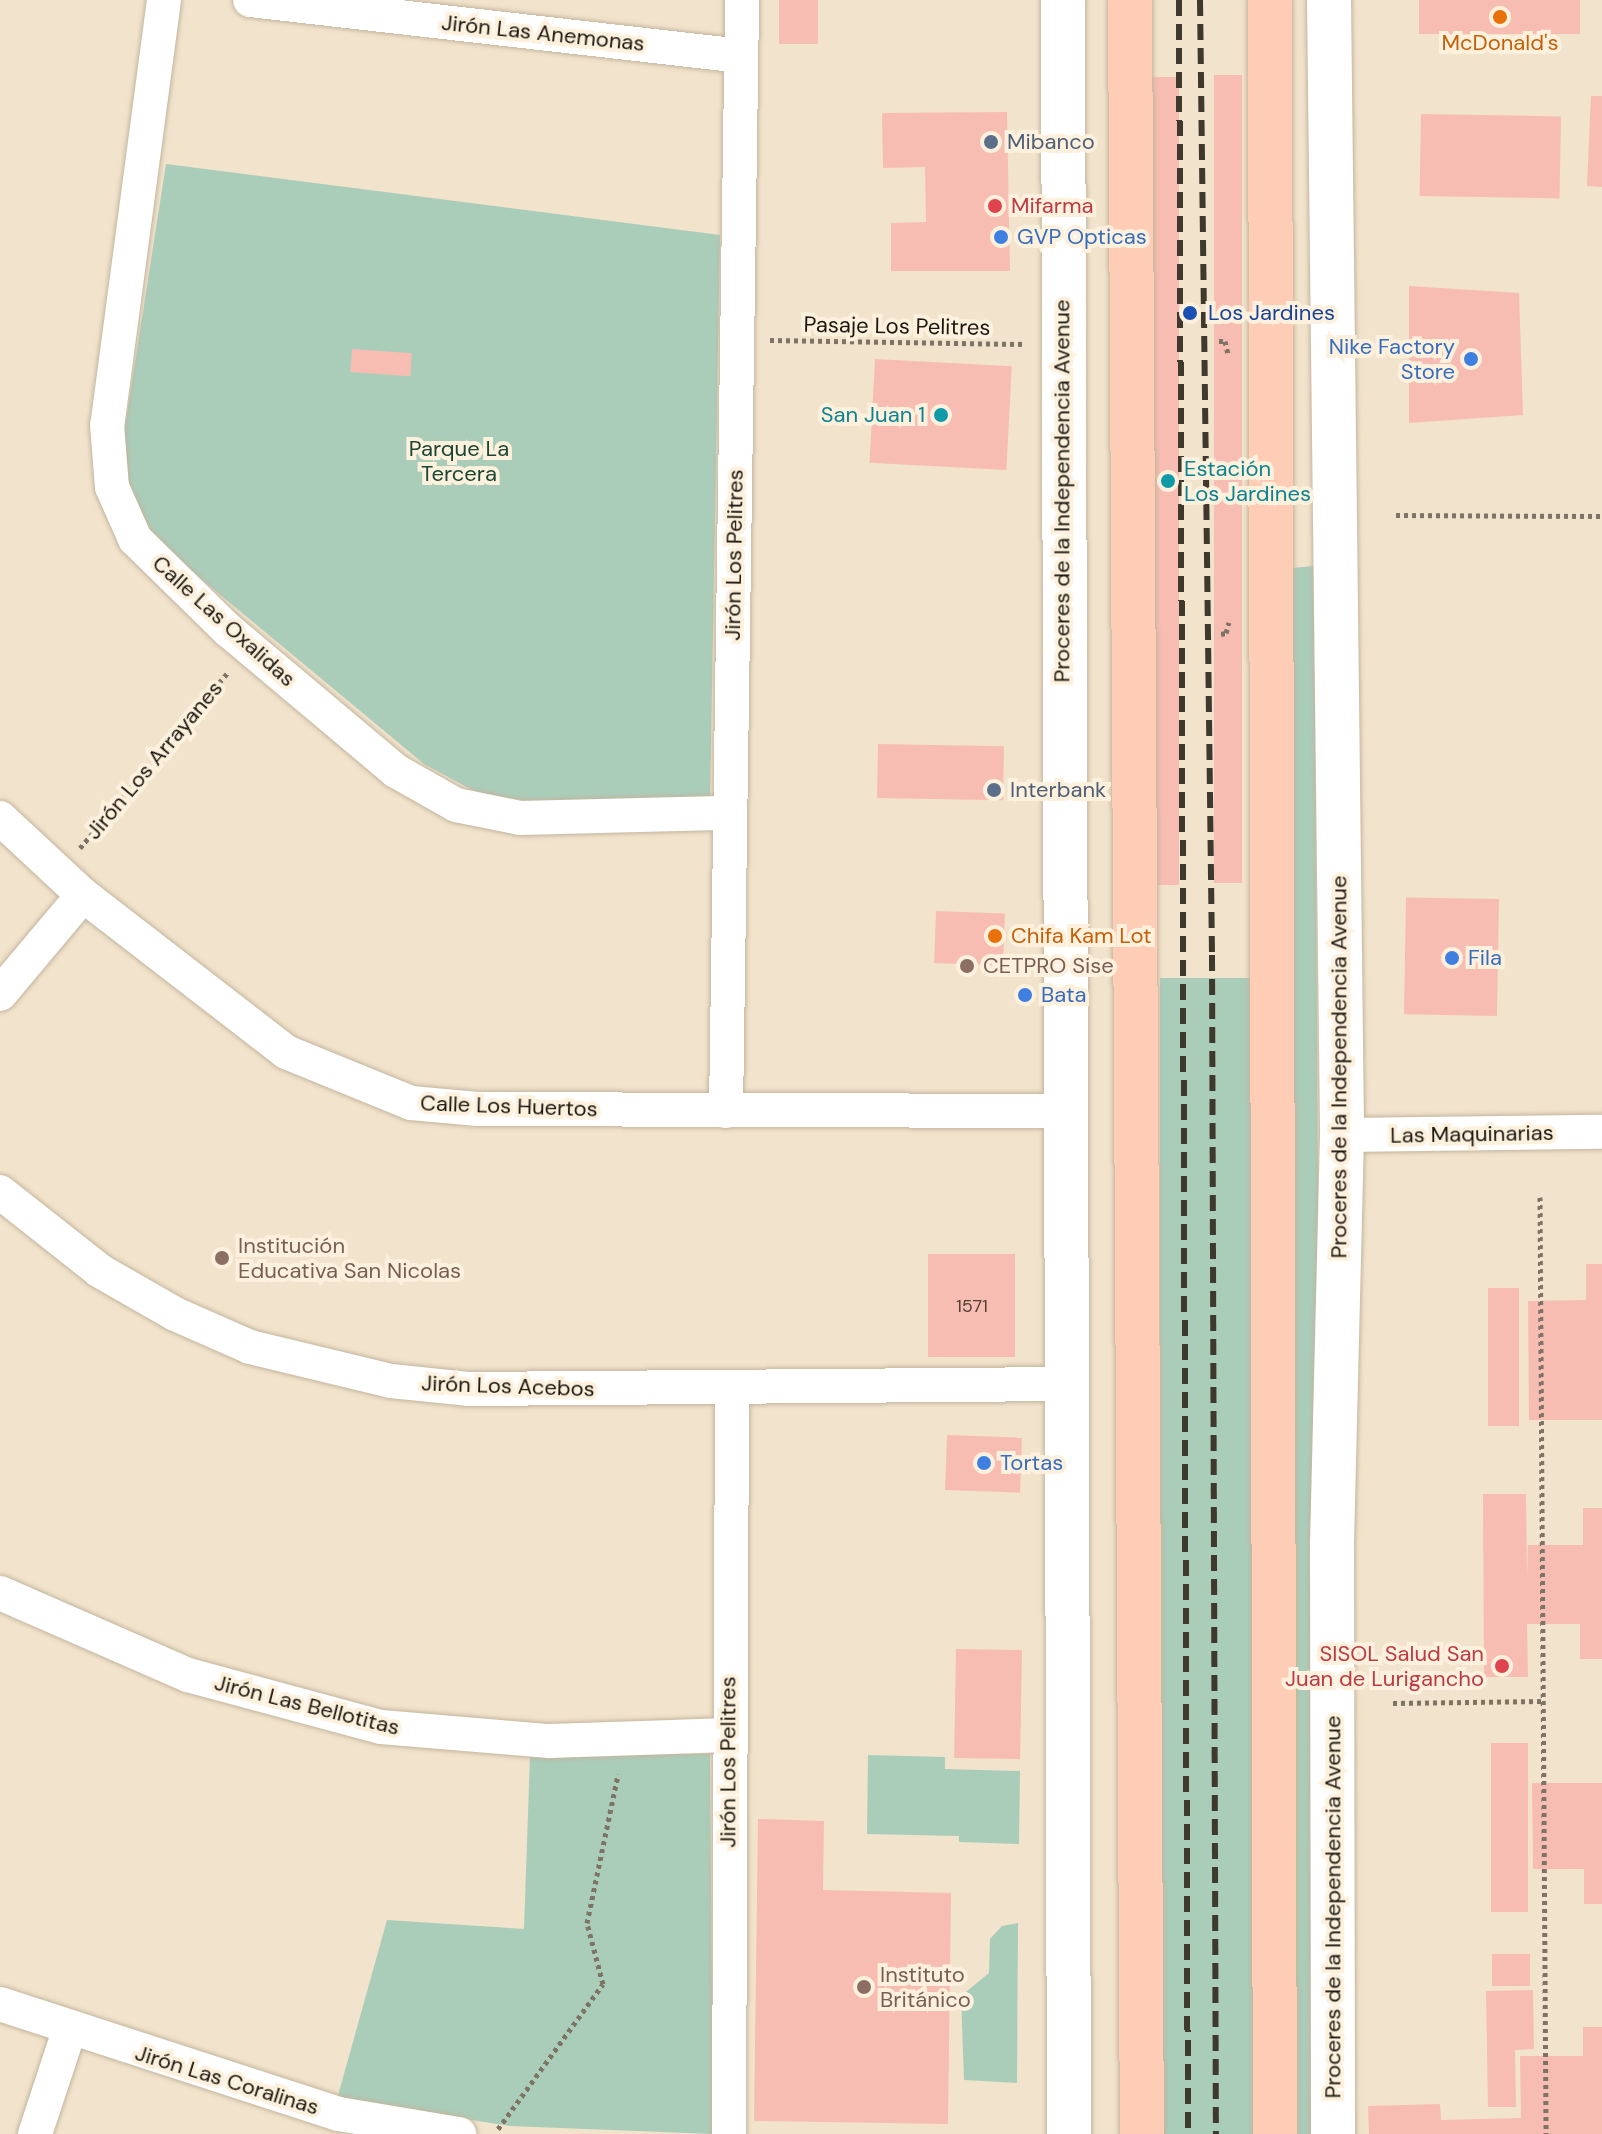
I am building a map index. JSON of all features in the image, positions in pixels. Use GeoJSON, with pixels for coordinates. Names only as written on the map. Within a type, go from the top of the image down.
{"type":"FeatureCollection","features":[{"type":"Feature","properties":{"kind":"main road","name":"Proceres de la Independencia Avenue"},"geometry":{"type":"LineString","coordinates":[[1063,0],[1069,2134]]}},
{"type":"Feature","properties":{"kind":"main road"},"geometry":{"type":"LineString","coordinates":[[1130,0],[1142,2134]]}},
{"type":"Feature","properties":{"kind":"main road"},"geometry":{"type":"LineString","coordinates":[[1270,0],[1275,2134]]}},
{"type":"Feature","properties":{"kind":"main road","name":"Proceres de la Independencia Avenue"},"geometry":{"type":"LineString","coordinates":[[1329,0],[1342,1135],[1332,1543],[1333,2134]]}},
{"type":"Feature","properties":{"kind":"street","name":"Calle Las Oxalidas"},"geometry":{"type":"LineString","coordinates":[[164,0],[107,425],[112,487],[135,539],[249,647],[396,771],[456,805],[520,818],[730,813]]}},
{"type":"Feature","properties":{"kind":"street","name":"Jirón Las Anemonas"},"geometry":{"type":"LineString","coordinates":[[250,0],[741,56]]}},
{"type":"Feature","properties":{"kind":"street","name":"Jirón Los Pelitres"},"geometry":{"type":"LineString","coordinates":[[726,1111],[742,0]]}},
{"type":"Feature","properties":{"kind":"street","name":"Calle Los Huertos"},"geometry":{"type":"LineString","coordinates":[[0,818],[71,884],[286,1052],[411,1103],[478,1109],[1065,1111]]}},
{"type":"Feature","properties":{"kind":"street"},"geometry":{"type":"LineString","coordinates":[[0,994],[71,884]]}},
{"type":"Feature","properties":{"kind":"street","name":"Las Maquinarias"},"geometry":{"type":"LineString","coordinates":[[1342,1135],[1602,1132]]}},
{"type":"Feature","properties":{"kind":"street","name":"Jirón Los Acebos"},"geometry":{"type":"LineString","coordinates":[[0,1192],[100,1271],[175,1314],[250,1347],[317,1367],[468,1389],[732,1390],[1066,1384]]}},
{"type":"Feature","properties":{"kind":"street","name":"Jirón Los Pelitres"},"geometry":{"type":"LineString","coordinates":[[729,2134],[728,1735],[732,1390]]}},
{"type":"Feature","properties":{"kind":"street","name":"Jirón Las Bellotitas"},"geometry":{"type":"LineString","coordinates":[[0,1593],[188,1675],[381,1727],[549,1741],[728,1735]]}},
{"type":"Feature","properties":{"kind":"street","name":"Jirón Las Coralinas"},"geometry":{"type":"LineString","coordinates":[[0,2004],[69,2031],[339,2114],[459,2134]]}},
{"type":"Feature","properties":{"kind":"street"},"geometry":{"type":"LineString","coordinates":[[35,2134],[69,2031]]}},
{"type":"Feature","properties":{"kind":"path","name":"Pasaje Los Pelitres"},"geometry":{"type":"LineString","coordinates":[[770,340],[1025,344]]}},
{"type":"Feature","properties":{"kind":"path"},"geometry":{"type":"LineString","coordinates":[[1396,515],[1602,516]]}},
{"type":"Feature","properties":{"kind":"path","name":"Jirón Los Arrayanes"},"geometry":{"type":"LineString","coordinates":[[71,884],[249,647]]}},
{"type":"Feature","properties":{"kind":"path"},"geometry":{"type":"LineString","coordinates":[[1540,1197],[1546,2134]]}},
{"type":"Feature","properties":{"kind":"path"},"geometry":{"type":"LineString","coordinates":[[1393,1703],[1543,1701]]}},
{"type":"Feature","properties":{"kind":"path"},"geometry":{"type":"LineString","coordinates":[[498,2129],[603,1984],[587,1923],[625,1738]]}},
{"type":"Feature","properties":{"kind":"green space","name":"Parque La Tercera"},"geometry":{"type":"Polygon","coordinates":[[[166,164],[720,235],[710,800],[535,802],[478,793],[424,764],[152,538],[128,485],[123,440],[166,164]]]}},
{"type":"Feature","properties":{"kind":"green space"},"geometry":{"type":"Polygon","coordinates":[[[1314,566],[1324,2134],[1293,2134],[1292,568],[1314,566]]]}},
{"type":"Feature","properties":{"kind":"green space"},"geometry":{"type":"Polygon","coordinates":[[[1160,978],[1259,978],[1259,2134],[1160,2134],[1160,978]]]}},
{"type":"Feature","properties":{"kind":"green space"},"geometry":{"type":"Polygon","coordinates":[[[710,1754],[713,2134],[510,2126],[337,2099],[387,1920],[524,1929],[530,1755],[710,1754]]]}},
{"type":"Feature","properties":{"kind":"green space"},"geometry":{"type":"Polygon","coordinates":[[[868,1755],[945,1757],[945,1769],[1020,1771],[1019,1844],[959,1842],[959,1836],[867,1834],[868,1755]]]}},
{"type":"Feature","properties":{"kind":"green space"},"geometry":{"type":"Polygon","coordinates":[[[1018,1923],[1017,2083],[964,2080],[961,1996],[989,1973],[990,1939],[1002,1926],[1018,1923]]]}},
{"type":"Feature","properties":{"kind":"building"},"geometry":{"type":"Polygon","coordinates":[[[779,0],[818,0],[818,44],[779,44],[779,0]]]}},
{"type":"Feature","properties":{"kind":"building","name":"McDonald's"},"geometry":{"type":"Polygon","coordinates":[[[1419,0],[1580,0],[1580,34],[1419,34],[1419,0]]]}},
{"type":"Feature","properties":{"kind":"building","name":"Estación Los Jardines"},"geometry":{"type":"Polygon","coordinates":[[[1214,75],[1242,75],[1242,883],[1214,883],[1214,75]]]}},
{"type":"Feature","properties":{"kind":"building","name":"Estación Los Jardines"},"geometry":{"type":"Polygon","coordinates":[[[1150,77],[1179,77],[1179,885],[1150,885],[1150,77]]]}},
{"type":"Feature","properties":{"kind":"building"},"geometry":{"type":"Polygon","coordinates":[[[1591,96],[1602,96],[1602,187],[1587,186],[1591,96]]]}},
{"type":"Feature","properties":{"kind":"building"},"geometry":{"type":"Polygon","coordinates":[[[1007,112],[1010,271],[891,271],[891,223],[926,222],[925,167],[883,168],[882,113],[1007,112]]]}},
{"type":"Feature","properties":{"kind":"building"},"geometry":{"type":"Polygon","coordinates":[[[1421,114],[1561,116],[1560,198],[1420,196],[1421,114]]]}},
{"type":"Feature","properties":{"kind":"building"},"geometry":{"type":"Polygon","coordinates":[[[1409,286],[1519,293],[1523,415],[1409,423],[1409,286]]]}},
{"type":"Feature","properties":{"kind":"building"},"geometry":{"type":"Polygon","coordinates":[[[352,349],[412,353],[410,376],[350,372],[352,349]]]}},
{"type":"Feature","properties":{"kind":"building","name":"San Juan 1"},"geometry":{"type":"Polygon","coordinates":[[[875,359],[1012,366],[1006,470],[870,463],[875,359]]]}},
{"type":"Feature","properties":{"kind":"building"},"geometry":{"type":"Polygon","coordinates":[[[878,744],[1004,746],[1003,800],[877,798],[878,744]]]}},
{"type":"Feature","properties":{"kind":"building","name":"Fila"},"geometry":{"type":"Polygon","coordinates":[[[1406,897],[1499,899],[1497,1016],[1404,1014],[1406,897]]]}},
{"type":"Feature","properties":{"kind":"building"},"geometry":{"type":"Polygon","coordinates":[[[936,911],[1005,913],[1003,965],[934,963],[936,911]]]}},
{"type":"Feature","properties":{"kind":"building"},"geometry":{"type":"Polygon","coordinates":[[[928,1254],[1015,1254],[1015,1357],[928,1357],[928,1254]]]}},
{"type":"Feature","properties":{"kind":"building"},"geometry":{"type":"Polygon","coordinates":[[[1586,1264],[1602,1264],[1602,1420],[1529,1420],[1528,1301],[1586,1300],[1586,1264]]]}},
{"type":"Feature","properties":{"kind":"building"},"geometry":{"type":"Polygon","coordinates":[[[1488,1288],[1519,1288],[1519,1426],[1488,1426],[1488,1288]]]}},
{"type":"Feature","properties":{"kind":"building","name":"Tortas"},"geometry":{"type":"Polygon","coordinates":[[[947,1435],[1022,1438],[1020,1493],[945,1490],[947,1435]]]}},
{"type":"Feature","properties":{"kind":"building"},"geometry":{"type":"Polygon","coordinates":[[[1483,1494],[1526,1494],[1527,1578],[1528,1545],[1583,1545],[1583,1508],[1602,1508],[1602,1659],[1580,1659],[1580,1624],[1527,1624],[1528,1677],[1484,1677],[1483,1494]]]}},
{"type":"Feature","properties":{"kind":"building"},"geometry":{"type":"Polygon","coordinates":[[[956,1649],[1022,1650],[1020,1759],[954,1758],[956,1649]]]}},
{"type":"Feature","properties":{"kind":"building"},"geometry":{"type":"Polygon","coordinates":[[[1491,1743],[1528,1743],[1528,1912],[1491,1912],[1491,1743]]]}},
{"type":"Feature","properties":{"kind":"building"},"geometry":{"type":"Polygon","coordinates":[[[1532,1783],[1602,1783],[1602,1904],[1584,1904],[1584,1869],[1533,1869],[1532,1783]]]}},
{"type":"Feature","properties":{"kind":"building"},"geometry":{"type":"Polygon","coordinates":[[[758,1819],[824,1821],[823,1890],[951,1893],[948,2124],[754,2121],[758,1819]]]}},
{"type":"Feature","properties":{"kind":"building"},"geometry":{"type":"Polygon","coordinates":[[[1492,1954],[1530,1954],[1530,1986],[1492,1986],[1492,1954]]]}},
{"type":"Feature","properties":{"kind":"building"},"geometry":{"type":"Polygon","coordinates":[[[1533,1990],[1534,2049],[1515,2050],[1516,2107],[1488,2107],[1486,1991],[1533,1990]]]}},
{"type":"Feature","properties":{"kind":"building"},"geometry":{"type":"Polygon","coordinates":[[[1583,2027],[1602,2027],[1602,2134],[1369,2134],[1368,2106],[1440,2104],[1441,2120],[1521,2118],[1520,2056],[1583,2056],[1583,2027]]]}},
{"type":"Feature","properties":{"kind":"railway"},"geometry":{"type":"LineString","coordinates":[[1179,0],[1188,2134]]}},
{"type":"Feature","properties":{"kind":"railway"},"geometry":{"type":"LineString","coordinates":[[1200,0],[1212,955],[1216,2134]]}},
{"type":"Feature","properties":{"kind":"place","name":"McDonald's"},"geometry":{"type":"Point","coordinates":[1500,17]}},
{"type":"Feature","properties":{"kind":"place","name":"Mibanco"},"geometry":{"type":"Point","coordinates":[991,142]}},
{"type":"Feature","properties":{"kind":"place","name":"Mifarma"},"geometry":{"type":"Point","coordinates":[995,206]}},
{"type":"Feature","properties":{"kind":"place","name":"GVP Opticas"},"geometry":{"type":"Point","coordinates":[1001,237]}},
{"type":"Feature","properties":{"kind":"place","name":"Los Jardines"},"geometry":{"type":"Point","coordinates":[1190,313]}},
{"type":"Feature","properties":{"kind":"place","name":"Nike Factory Store"},"geometry":{"type":"Point","coordinates":[1471,359]}},
{"type":"Feature","properties":{"kind":"place","name":"San Juan 1"},"geometry":{"type":"Point","coordinates":[941,415]}},
{"type":"Feature","properties":{"kind":"place","name":"Estación Los Jardines"},"geometry":{"type":"Point","coordinates":[1168,481]}},
{"type":"Feature","properties":{"kind":"place","name":"Interbank"},"geometry":{"type":"Point","coordinates":[994,790]}},
{"type":"Feature","properties":{"kind":"place","name":"Chifa Kam Lot"},"geometry":{"type":"Point","coordinates":[995,936]}},
{"type":"Feature","properties":{"kind":"place","name":"Fila"},"geometry":{"type":"Point","coordinates":[1452,958]}},
{"type":"Feature","properties":{"kind":"place","name":"CETPRO Sise"},"geometry":{"type":"Point","coordinates":[967,966]}},
{"type":"Feature","properties":{"kind":"place","name":"Bata"},"geometry":{"type":"Point","coordinates":[1025,995]}},
{"type":"Feature","properties":{"kind":"place","name":"Institución Educativa San Nicolas"},"geometry":{"type":"Point","coordinates":[222,1258]}},
{"type":"Feature","properties":{"kind":"place","name":"Tortas"},"geometry":{"type":"Point","coordinates":[984,1463]}},
{"type":"Feature","properties":{"kind":"place","name":"SISOL Salud San Juan de Lurigancho"},"geometry":{"type":"Point","coordinates":[1502,1666]}},
{"type":"Feature","properties":{"kind":"place","name":"Instituto Británico"},"geometry":{"type":"Point","coordinates":[864,1987]}}]}
